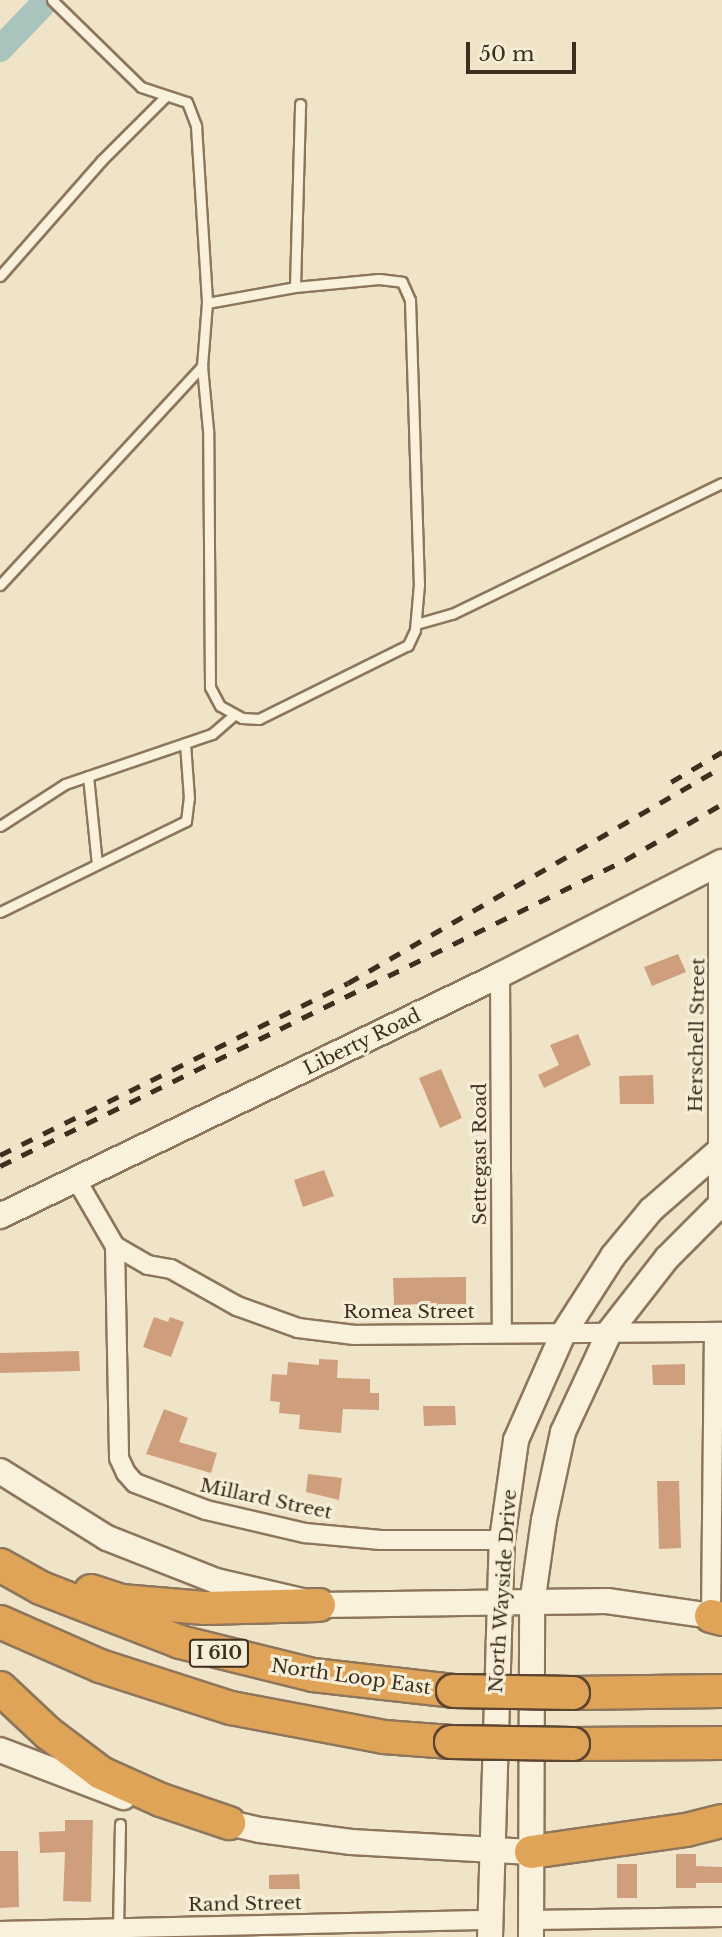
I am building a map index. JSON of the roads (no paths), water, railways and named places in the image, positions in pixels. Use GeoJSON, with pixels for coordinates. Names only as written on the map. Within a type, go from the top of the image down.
{"type":"FeatureCollection","features":[{"type":"Feature","properties":{"kind":"highway"},"geometry":{"type":"LineString","coordinates":[[0,1558],[121,1601],[205,1608],[319,1605]]}},
{"type":"Feature","properties":{"kind":"highway","name":"North Loop East"},"geometry":{"type":"LineString","coordinates":[[0,1565],[41,1588],[180,1643],[313,1675],[453,1691],[722,1691]]}},
{"type":"Feature","properties":{"kind":"highway","name":"I 610"},"geometry":{"type":"LineString","coordinates":[[0,1622],[100,1666],[231,1708],[384,1737],[451,1742],[722,1743]]}},
{"type":"Feature","properties":{"kind":"highway"},"geometry":{"type":"LineString","coordinates":[[0,1688],[48,1733],[101,1773],[161,1800],[229,1823]]}},
{"type":"Feature","properties":{"kind":"highway"},"geometry":{"type":"LineString","coordinates":[[531,1852],[687,1830],[722,1821]]}},
{"type":"Feature","properties":{"kind":"main road","name":"Liberty Road"},"geometry":{"type":"LineString","coordinates":[[0,1216],[500,975],[720,863]]}},
{"type":"Feature","properties":{"kind":"main road","name":"North Wayside Drive"},"geometry":{"type":"LineString","coordinates":[[490,1928],[502,1540],[516,1440],[562,1334],[599,1276],[651,1210],[719,1150]]}},
{"type":"Feature","properties":{"kind":"main road","name":"North Wayside Drive"},"geometry":{"type":"LineString","coordinates":[[531,1928],[532,1604],[544,1520],[563,1432],[610,1331],[667,1258],[720,1204]]}},
{"type":"Feature","properties":{"kind":"main road"},"geometry":{"type":"LineString","coordinates":[[0,1471],[107,1538],[216,1581],[319,1605],[607,1601],[716,1617]]}},
{"type":"Feature","properties":{"kind":"main road"},"geometry":{"type":"LineString","coordinates":[[0,1750],[135,1801],[229,1823],[351,1842],[531,1852]]}},
{"type":"Feature","properties":{"kind":"street","name":"Herschell Street"},"geometry":{"type":"LineString","coordinates":[[720,863],[720,1204]]}},
{"type":"Feature","properties":{"kind":"street","name":"Settegast Road"},"geometry":{"type":"LineString","coordinates":[[500,975],[502,1333]]}},
{"type":"Feature","properties":{"kind":"street","name":"Millard Street"},"geometry":{"type":"LineString","coordinates":[[76,1179],[115,1246],[119,1458],[135,1483],[206,1510],[305,1533],[381,1539],[502,1540]]}},
{"type":"Feature","properties":{"kind":"street","name":"Romea Street"},"geometry":{"type":"LineString","coordinates":[[115,1246],[148,1265],[172,1269],[237,1306],[298,1328],[355,1335],[718,1332]]}},
{"type":"Feature","properties":{"kind":"street"},"geometry":{"type":"LineString","coordinates":[[716,1617],[718,1332]]}},
{"type":"Feature","properties":{"kind":"street"},"geometry":{"type":"LineString","coordinates":[[531,1928],[722,1917]]}},
{"type":"Feature","properties":{"kind":"street","name":"Rand Street"},"geometry":{"type":"LineString","coordinates":[[0,1931],[118,1928],[490,1928]]}},
{"type":"Feature","properties":{"kind":"lane"},"geometry":{"type":"LineString","coordinates":[[52,0],[141,87],[187,102],[196,126],[207,303],[202,366],[208,430],[210,687],[220,706],[235,715],[259,719],[408,645],[416,624],[419,584],[410,300],[402,282],[379,279],[295,287],[207,303]]}},
{"type":"Feature","properties":{"kind":"lane"},"geometry":{"type":"LineString","coordinates":[[0,276],[102,160],[165,97]]}},
{"type":"Feature","properties":{"kind":"lane"},"geometry":{"type":"LineString","coordinates":[[295,287],[300,104]]}},
{"type":"Feature","properties":{"kind":"lane"},"geometry":{"type":"LineString","coordinates":[[0,585],[202,366]]}},
{"type":"Feature","properties":{"kind":"lane"},"geometry":{"type":"LineString","coordinates":[[416,624],[452,614],[722,483]]}},
{"type":"Feature","properties":{"kind":"lane"},"geometry":{"type":"LineString","coordinates":[[0,826],[65,784],[212,734],[235,715]]}},
{"type":"Feature","properties":{"kind":"lane"},"geometry":{"type":"LineString","coordinates":[[0,912],[186,821],[189,798],[186,743]]}},
{"type":"Feature","properties":{"kind":"lane"},"geometry":{"type":"LineString","coordinates":[[88,776],[97,864]]}},
{"type":"Feature","properties":{"kind":"lane"},"geometry":{"type":"LineString","coordinates":[[118,1928],[120,1824]]}},
{"type":"Feature","properties":{"kind":"waterway"},"geometry":{"type":"LineString","coordinates":[[0,49],[47,0]]}},
{"type":"Feature","properties":{"kind":"railway"},"geometry":{"type":"LineString","coordinates":[[671,782],[722,752]]}},
{"type":"Feature","properties":{"kind":"railway"},"geometry":{"type":"LineString","coordinates":[[0,1155],[348,983],[722,767]]}},
{"type":"Feature","properties":{"kind":"railway"},"geometry":{"type":"LineString","coordinates":[[0,1166],[625,860],[722,804]]}}]}
